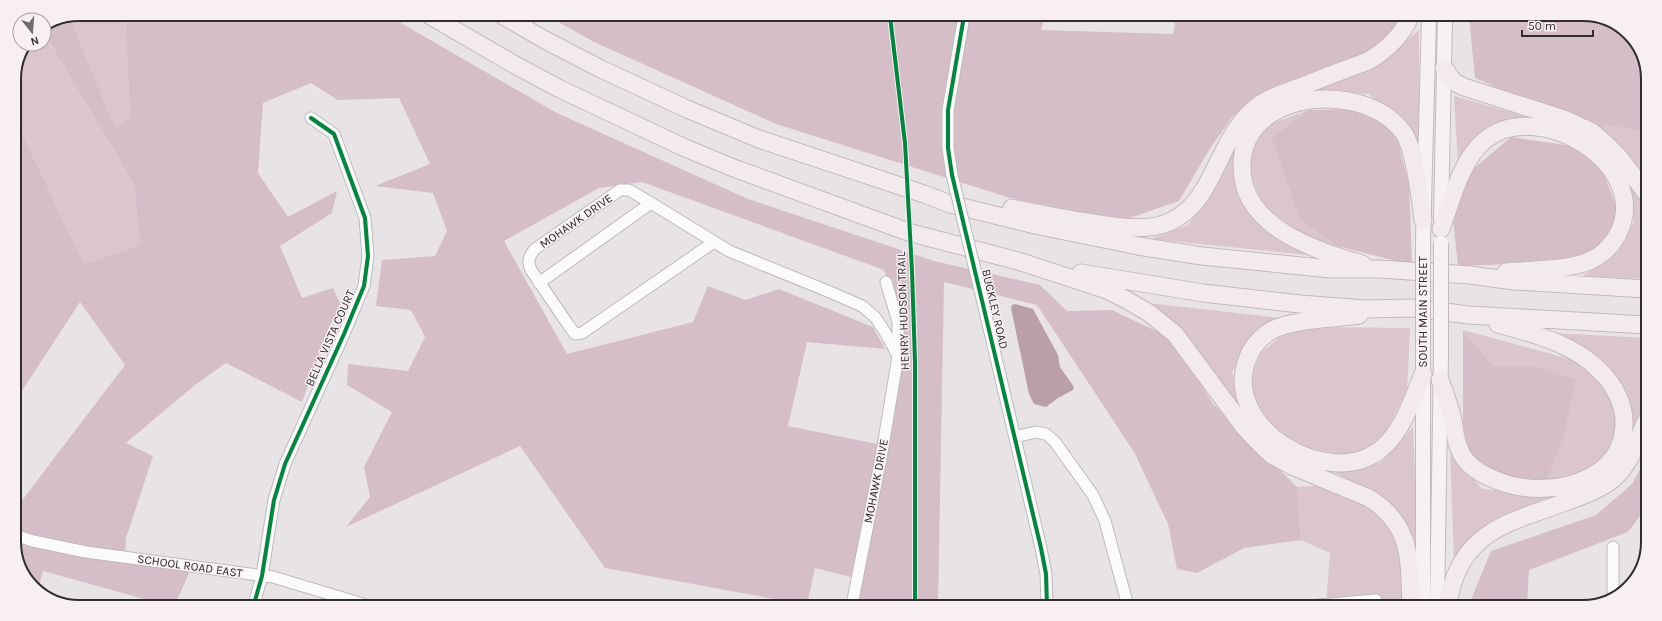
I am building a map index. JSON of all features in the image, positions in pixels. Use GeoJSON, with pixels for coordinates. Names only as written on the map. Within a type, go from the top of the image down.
{"type":"FeatureCollection","features":[{"type":"Feature","properties":{"kind":"highway"},"geometry":{"type":"LineString","coordinates":[[439,21],[560,89],[606,112],[697,153],[800,194],[908,232],[1018,261],[1107,290],[1125,298],[1149,313],[1180,339],[1244,427],[1272,455],[1287,463],[1354,491],[1378,504],[1391,515],[1406,542],[1410,572],[1411,600]]}},
{"type":"Feature","properties":{"kind":"highway"},"geometry":{"type":"LineString","coordinates":[[512,21],[601,69],[687,110],[759,139],[924,194],[940,201],[1035,225],[1138,246],[1202,256],[1282,265],[1331,269],[1379,269],[1470,275],[1514,281],[1641,289]]}},
{"type":"Feature","properties":{"kind":"highway"},"geometry":{"type":"LineString","coordinates":[[924,194],[948,194],[1047,215],[1125,228],[1145,229],[1159,226],[1179,217],[1198,199],[1239,125],[1255,107],[1276,96],[1368,61],[1383,53],[1399,37],[1408,21]]}},
{"type":"Feature","properties":{"kind":"highway"},"geometry":{"type":"LineString","coordinates":[[1444,68],[1454,82],[1464,87],[1564,119],[1592,132],[1618,156],[1641,186]]}},
{"type":"Feature","properties":{"kind":"highway"},"geometry":{"type":"LineString","coordinates":[[1379,269],[1334,256],[1302,243],[1276,227],[1255,206],[1244,182],[1242,158],[1246,142],[1260,123],[1269,115],[1287,106],[1325,99],[1355,103],[1386,116],[1403,132],[1410,146],[1424,220]]}},
{"type":"Feature","properties":{"kind":"highway"},"geometry":{"type":"LineString","coordinates":[[1441,236],[1458,182],[1467,162],[1474,152],[1487,139],[1508,128],[1542,128],[1571,137],[1596,153],[1616,177],[1624,196],[1624,218],[1615,239],[1607,249],[1597,257],[1588,262],[1572,266],[1470,275]]}},
{"type":"Feature","properties":{"kind":"highway"},"geometry":{"type":"LineString","coordinates":[[1018,261],[1126,281],[1237,297],[1365,309],[1412,308],[1469,315],[1641,325]]}},
{"type":"Feature","properties":{"kind":"highway"},"geometry":{"type":"LineString","coordinates":[[1412,308],[1293,323],[1276,329],[1259,340],[1245,364],[1242,385],[1244,398],[1248,408],[1262,427],[1274,438],[1300,454],[1327,462],[1346,463],[1360,461],[1370,456],[1380,450],[1392,438],[1403,421],[1423,374]]}},
{"type":"Feature","properties":{"kind":"highway"},"geometry":{"type":"LineString","coordinates":[[1440,380],[1448,399],[1459,449],[1472,467],[1498,482],[1528,489],[1548,489],[1579,482],[1600,471],[1614,457],[1620,445],[1624,434],[1624,420],[1620,399],[1607,378],[1593,364],[1572,350],[1549,340],[1469,315]]}},
{"type":"Feature","properties":{"kind":"highway"},"geometry":{"type":"LineString","coordinates":[[1449,600],[1457,572],[1468,552],[1478,541],[1497,528],[1589,493],[1612,479],[1621,471],[1630,458],[1641,432]]}},
{"type":"Feature","properties":{"kind":"main road","name":"SOUTH MAIN STREET"},"geometry":{"type":"LineString","coordinates":[[1423,600],[1423,240],[1429,21]]}},
{"type":"Feature","properties":{"kind":"main road","name":"SOUTH MAIN STREET"},"geometry":{"type":"LineString","coordinates":[[1437,600],[1445,21]]}},
{"type":"Feature","properties":{"kind":"street","name":"BUCKLEY ROAD"},"geometry":{"type":"LineString","coordinates":[[963,21],[948,110],[948,148],[952,175],[1042,548],[1046,574],[1047,600]]}},
{"type":"Feature","properties":{"kind":"street","name":"BELLA VISTA COURT"},"geometry":{"type":"LineString","coordinates":[[255,600],[262,576],[274,500],[285,464],[364,286],[368,256],[365,218],[334,134],[311,118]]}},
{"type":"Feature","properties":{"kind":"street","name":"MOHAWK DRIVE"},"geometry":{"type":"LineString","coordinates":[[714,242],[578,335],[567,324],[529,265],[530,254],[535,249],[620,190],[629,190],[739,256],[862,306],[875,317],[898,356]]}},
{"type":"Feature","properties":{"kind":"street"},"geometry":{"type":"LineString","coordinates":[[540,283],[651,204]]}},
{"type":"Feature","properties":{"kind":"street","name":"MOHAWK DRIVE"},"geometry":{"type":"LineString","coordinates":[[853,600],[885,436],[898,356],[898,322],[886,282]]}},
{"type":"Feature","properties":{"kind":"street"},"geometry":{"type":"LineString","coordinates":[[1014,437],[1036,432],[1046,434],[1055,442],[1093,495],[1105,521],[1126,600]]}},
{"type":"Feature","properties":{"kind":"street","name":"SCHOOL ROAD EAST"},"geometry":{"type":"LineString","coordinates":[[21,537],[86,552],[262,576],[294,583],[350,600]]}},
{"type":"Feature","properties":{"kind":"street"},"geometry":{"type":"LineString","coordinates":[[1613,591],[1614,547]]}},
{"type":"Feature","properties":{"kind":"shaded area"},"geometry":{"type":"Polygon","coordinates":[[[125,21],[130,117],[127,121],[131,145],[116,130],[72,22],[125,21]]]}},
{"type":"Feature","properties":{"kind":"shaded area"},"geometry":{"type":"Polygon","coordinates":[[[125,21],[397,21],[557,113],[748,199],[934,261],[1040,285],[1067,311],[1112,310],[1173,339],[1213,404],[1297,487],[1301,540],[1244,548],[1197,573],[1177,569],[1168,524],[1134,452],[1037,305],[944,282],[938,600],[856,600],[859,579],[815,568],[808,600],[780,600],[605,568],[520,446],[346,527],[370,497],[364,467],[392,412],[347,385],[348,364],[408,371],[425,337],[411,310],[376,306],[382,260],[435,256],[447,231],[433,193],[375,186],[430,164],[399,98],[338,100],[311,83],[263,103],[258,173],[288,217],[337,191],[332,213],[280,246],[302,298],[333,288],[341,305],[329,327],[302,402],[226,363],[195,385],[126,443],[153,456],[126,538],[125,558],[192,567],[177,600],[148,600],[43,571],[39,584],[29,571],[23,557],[21,546],[21,502],[125,365],[80,302],[21,392],[21,131],[84,264],[140,245],[134,184],[52,46],[52,28],[57,25],[72,22],[116,130],[130,117],[125,21]],[[642,182],[599,188],[504,241],[567,354],[693,322],[708,286],[745,300],[779,289],[873,327],[885,349],[807,342],[788,426],[882,445],[905,327],[884,270],[642,182]]]}},
{"type":"Feature","properties":{"kind":"shaded area"},"geometry":{"type":"Polygon","coordinates":[[[557,21],[1044,21],[1041,30],[1173,34],[1175,21],[1406,21],[1370,51],[1281,84],[1233,116],[1211,147],[1179,201],[1124,220],[1007,197],[776,124],[594,42],[557,21]]]}},
{"type":"Feature","properties":{"kind":"shaded area"},"geometry":{"type":"Polygon","coordinates":[[[1469,21],[1583,21],[1602,24],[1609,27],[1624,38],[1638,60],[1641,75],[1641,131],[1606,124],[1602,133],[1475,78],[1469,21]]]}},
{"type":"Feature","properties":{"kind":"shaded area"},"geometry":{"type":"Polygon","coordinates":[[[1419,30],[1419,147],[1369,94],[1310,90],[1376,67],[1419,30]]]}},
{"type":"Feature","properties":{"kind":"shaded area"},"geometry":{"type":"Polygon","coordinates":[[[52,46],[134,184],[140,245],[84,264],[21,131],[21,79],[25,57],[28,52],[52,52],[52,46]]]}},
{"type":"Feature","properties":{"kind":"shaded area"},"geometry":{"type":"Polygon","coordinates":[[[1454,96],[1538,120],[1499,122],[1477,135],[1458,163],[1454,96]]]}},
{"type":"Feature","properties":{"kind":"shaded area"},"geometry":{"type":"Polygon","coordinates":[[[1641,104],[1641,175],[1602,133],[1606,124],[1641,104]]]}},
{"type":"Feature","properties":{"kind":"shaded area"},"geometry":{"type":"Polygon","coordinates":[[[1350,109],[1395,129],[1409,185],[1412,265],[1337,246],[1300,221],[1271,137],[1309,110],[1350,109]]]}},
{"type":"Feature","properties":{"kind":"shaded area"},"geometry":{"type":"Polygon","coordinates":[[[1309,110],[1271,137],[1300,221],[1337,246],[1312,240],[1266,214],[1250,172],[1252,147],[1270,124],[1309,110]]]}},
{"type":"Feature","properties":{"kind":"shaded area"},"geometry":{"type":"Polygon","coordinates":[[[1511,137],[1573,146],[1601,167],[1618,210],[1602,249],[1571,262],[1458,266],[1453,220],[1472,170],[1511,137]]]}},
{"type":"Feature","properties":{"kind":"shaded area"},"geometry":{"type":"Polygon","coordinates":[[[1237,143],[1236,188],[1264,230],[1308,255],[1151,239],[1188,225],[1219,180],[1237,143]]]}},
{"type":"Feature","properties":{"kind":"shaded area"},"geometry":{"type":"Polygon","coordinates":[[[1631,183],[1641,196],[1641,279],[1582,276],[1618,252],[1634,222],[1631,183]]]}},
{"type":"Feature","properties":{"kind":"shaded area"},"geometry":{"type":"Polygon","coordinates":[[[1148,303],[1289,319],[1250,340],[1232,372],[1241,413],[1195,346],[1171,322],[1148,303]]]}},
{"type":"Feature","properties":{"kind":"shaded area"},"geometry":{"type":"Polygon","coordinates":[[[1015,304],[1033,309],[1058,355],[1060,367],[1074,387],[1073,390],[1058,398],[1046,407],[1034,404],[1029,394],[1011,308],[1012,305],[1015,304]]]}},
{"type":"Feature","properties":{"kind":"shaded area"},"geometry":{"type":"Polygon","coordinates":[[[1308,327],[1410,328],[1407,391],[1387,430],[1364,452],[1326,457],[1279,434],[1257,409],[1250,381],[1260,354],[1282,335],[1308,327]]]}},
{"type":"Feature","properties":{"kind":"shaded area"},"geometry":{"type":"Polygon","coordinates":[[[1463,330],[1585,363],[1609,393],[1619,429],[1605,458],[1587,475],[1547,481],[1563,439],[1537,367],[1494,367],[1463,330]]]}},
{"type":"Feature","properties":{"kind":"shaded area"},"geometry":{"type":"Polygon","coordinates":[[[1463,330],[1494,367],[1537,367],[1576,380],[1563,439],[1547,481],[1508,479],[1469,457],[1463,422],[1463,330]]]}},
{"type":"Feature","properties":{"kind":"shaded area"},"geometry":{"type":"Polygon","coordinates":[[[1554,333],[1641,338],[1641,416],[1632,436],[1627,397],[1554,333]]]}},
{"type":"Feature","properties":{"kind":"shaded area"},"geometry":{"type":"Polygon","coordinates":[[[1413,427],[1418,545],[1396,510],[1380,496],[1334,472],[1380,463],[1413,427]]]}},
{"type":"Feature","properties":{"kind":"shaded area"},"geometry":{"type":"Polygon","coordinates":[[[1450,450],[1482,489],[1571,494],[1454,563],[1450,450]]]}},
{"type":"Feature","properties":{"kind":"shaded area"},"geometry":{"type":"Polygon","coordinates":[[[1641,467],[1641,514],[1628,532],[1529,570],[1527,600],[1471,600],[1491,551],[1596,515],[1632,484],[1641,467]]]}},
{"type":"Feature","properties":{"kind":"shaded area"},"geometry":{"type":"Polygon","coordinates":[[[1324,485],[1379,514],[1398,536],[1405,600],[1326,600],[1330,553],[1301,540],[1297,487],[1324,485]]]}},
{"type":"Feature","properties":{"kind":"cycle path","name":"HENRY HUDSON TRAIL"},"geometry":{"type":"LineString","coordinates":[[891,21],[905,143],[912,271],[915,362],[915,600]]}},
{"type":"Feature","properties":{"kind":"cycle path"},"geometry":{"type":"LineString","coordinates":[[963,21],[948,110],[948,148],[952,175],[1041,548],[1046,574],[1047,600]]}},
{"type":"Feature","properties":{"kind":"cycle path"},"geometry":{"type":"LineString","coordinates":[[255,600],[262,576],[274,500],[285,464],[364,286],[368,256],[365,218],[334,134],[311,118]]}}]}
